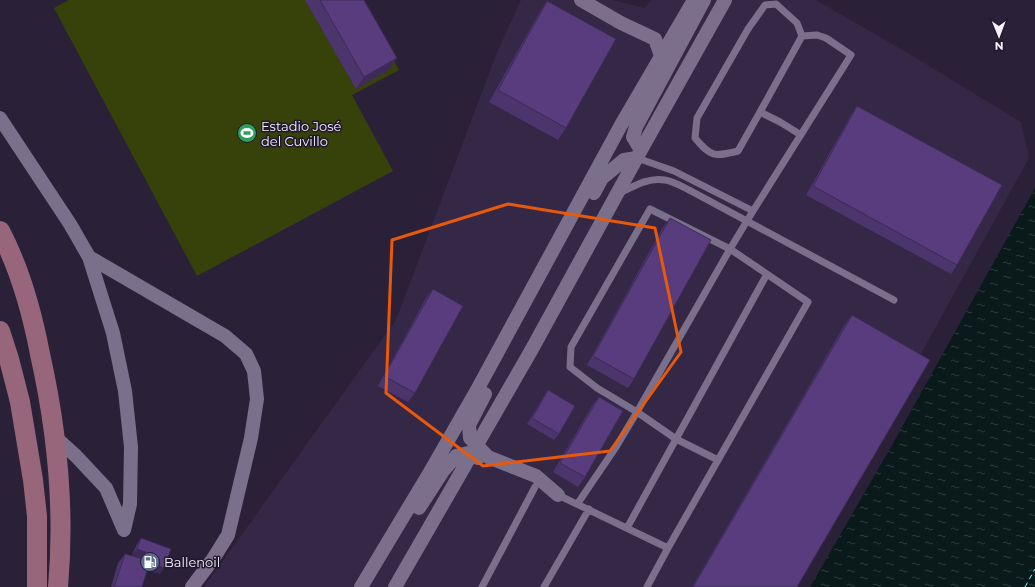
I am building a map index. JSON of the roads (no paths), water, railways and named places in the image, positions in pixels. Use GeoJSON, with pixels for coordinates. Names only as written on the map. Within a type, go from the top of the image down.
{"type":"FeatureCollection","features":[{"type":"Feature","properties":{"kind":"main road"},"geometry":{"type":"LineString","coordinates":[[0,230],[21,279],[29,306],[47,384],[56,437],[60,523],[58,587]]}},
{"type":"Feature","properties":{"kind":"main road"},"geometry":{"type":"LineString","coordinates":[[0,331],[20,402],[33,480],[37,516],[37,587]]}},
{"type":"Feature","properties":{"kind":"street"},"geometry":{"type":"LineString","coordinates":[[581,0],[621,23],[655,40],[661,56]]}},
{"type":"Feature","properties":{"kind":"street"},"geometry":{"type":"LineString","coordinates":[[361,587],[477,390],[621,125],[694,0]]}},
{"type":"Feature","properties":{"kind":"street"},"geometry":{"type":"LineString","coordinates":[[639,154],[633,137],[636,127],[704,0]]}},
{"type":"Feature","properties":{"kind":"street"},"geometry":{"type":"LineString","coordinates":[[395,587],[532,349],[725,0]]}},
{"type":"Feature","properties":{"kind":"street"},"geometry":{"type":"LineString","coordinates":[[0,118],[70,224],[89,257],[113,333],[125,391],[131,447],[130,504],[124,530],[106,488],[56,437]]}},
{"type":"Feature","properties":{"kind":"street"},"geometry":{"type":"LineString","coordinates":[[558,495],[535,487],[474,450],[470,438],[469,425],[602,178],[624,160],[639,154]]}},
{"type":"Feature","properties":{"kind":"street"},"geometry":{"type":"LineString","coordinates":[[89,257],[225,336],[246,354],[254,371],[257,399],[251,438],[228,535],[213,559],[192,587]]}},
{"type":"Feature","properties":{"kind":"street"},"geometry":{"type":"LineString","coordinates":[[367,587],[443,471],[456,456],[474,450],[536,476],[558,495]]}},
{"type":"Feature","properties":{"kind":"lane"},"geometry":{"type":"LineString","coordinates":[[776,4],[797,23],[802,36],[760,112],[738,151],[719,156],[705,150],[695,138],[697,118],[748,29],[765,5],[776,4]]}},
{"type":"Feature","properties":{"kind":"lane"},"geometry":{"type":"LineString","coordinates":[[578,503],[616,447],[746,221],[851,55],[826,38],[817,35],[802,36]]}},
{"type":"Feature","properties":{"kind":"lane"},"geometry":{"type":"LineString","coordinates":[[760,112],[801,135]]}},
{"type":"Feature","properties":{"kind":"lane"},"geometry":{"type":"LineString","coordinates":[[639,154],[753,210]]}},
{"type":"Feature","properties":{"kind":"lane"},"geometry":{"type":"LineString","coordinates":[[617,196],[636,185],[650,180],[665,180],[691,191],[894,300]]}},
{"type":"Feature","properties":{"kind":"lane"},"geometry":{"type":"LineString","coordinates":[[647,587],[808,302],[730,249],[650,209],[571,347],[570,367],[597,388],[676,438],[718,460]]}},
{"type":"Feature","properties":{"kind":"lane"},"geometry":{"type":"LineString","coordinates":[[627,528],[767,274]]}},
{"type":"Feature","properties":{"kind":"lane"},"geometry":{"type":"LineString","coordinates":[[482,587],[535,487]]}},
{"type":"Feature","properties":{"kind":"lane"},"geometry":{"type":"LineString","coordinates":[[558,495],[578,503],[668,548]]}},
{"type":"Feature","properties":{"kind":"lane"},"geometry":{"type":"LineString","coordinates":[[544,587],[589,509]]}},
{"type":"Feature","properties":{"kind":"water"},"geometry":{"type":"Polygon","coordinates":[[[1035,188],[1035,587],[810,587],[892,445],[1035,188]]]}},
{"type":"Feature","properties":{"kind":"place","name":"Estadio José del Cuvillo"},"geometry":{"type":"Point","coordinates":[247,133]}},
{"type":"Feature","properties":{"kind":"place","name":"Ballenoil"},"geometry":{"type":"Point","coordinates":[150,562]}}]}
